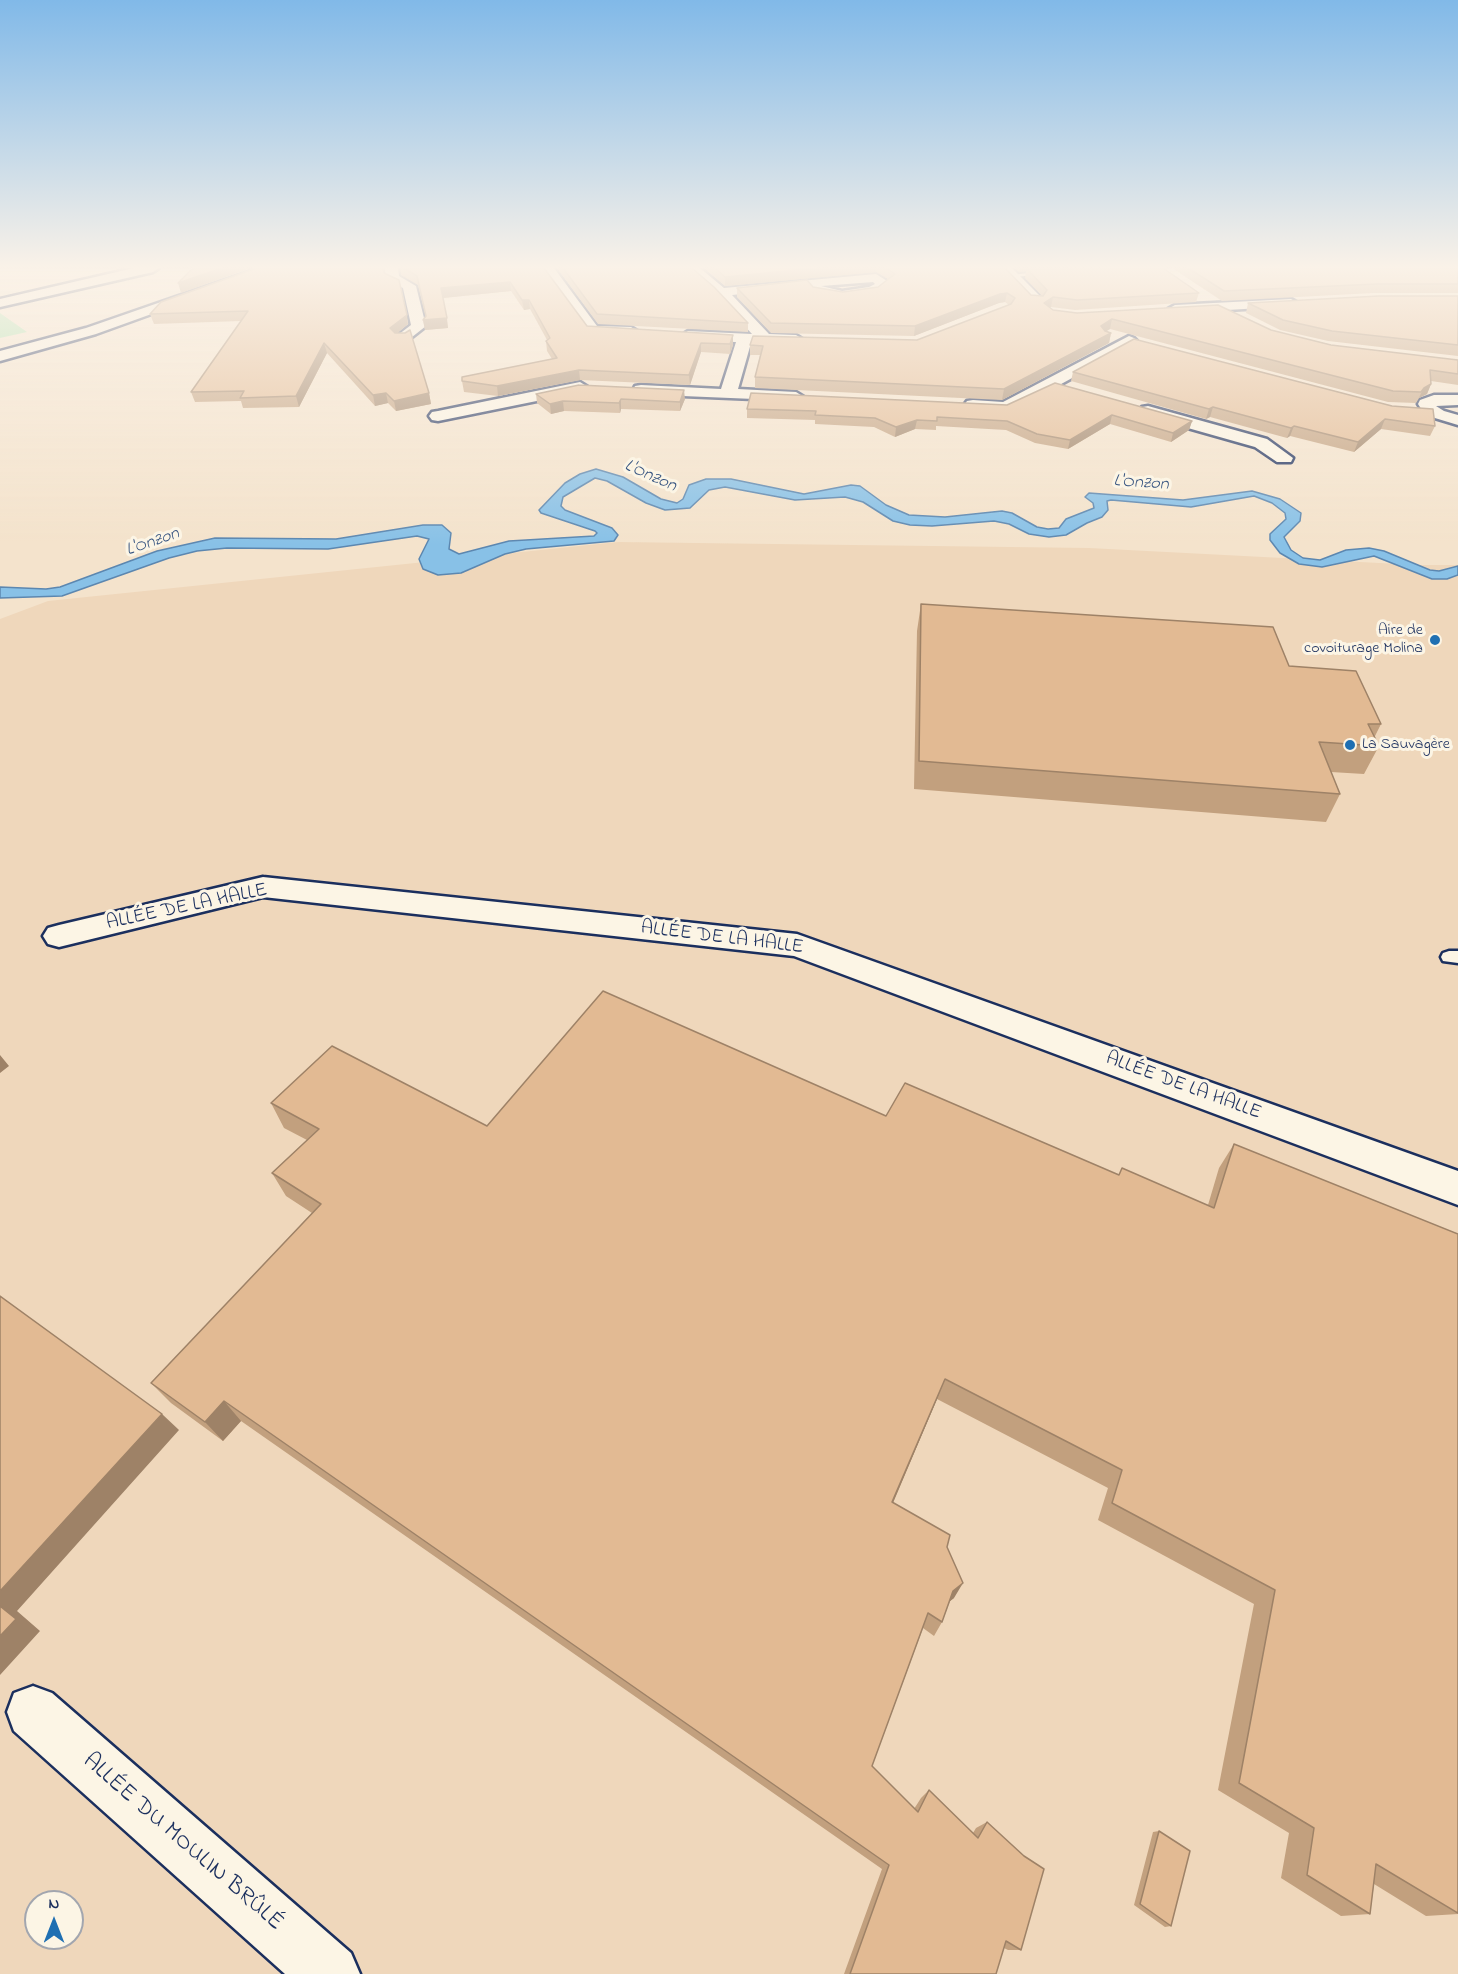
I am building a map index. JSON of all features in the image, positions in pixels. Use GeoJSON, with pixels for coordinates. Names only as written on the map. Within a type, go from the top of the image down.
{"type":"FeatureCollection","features":[{"type":"Feature","properties":{"kind":"street"},"geometry":{"type":"LineString","coordinates":[[728,394],[738,360]]}},
{"type":"Feature","properties":{"kind":"street"},"geometry":{"type":"LineString","coordinates":[[960,405],[1006,407],[1099,360]]}},
{"type":"Feature","properties":{"kind":"street"},"geometry":{"type":"LineString","coordinates":[[1051,383],[1073,389]]}},
{"type":"Feature","properties":{"kind":"street"},"geometry":{"type":"LineString","coordinates":[[438,416],[580,387],[591,387]]}},
{"type":"Feature","properties":{"kind":"street"},"geometry":{"type":"LineString","coordinates":[[626,389],[809,397]]}},
{"type":"Feature","properties":{"kind":"street"},"geometry":{"type":"LineString","coordinates":[[1431,411],[1426,404],[1429,402],[1442,399],[1458,400]]}},
{"type":"Feature","properties":{"kind":"street"},"geometry":{"type":"LineString","coordinates":[[1128,405],[1260,443],[1284,458]]}},
{"type":"Feature","properties":{"kind":"street"},"geometry":{"type":"LineString","coordinates":[[1409,410],[1431,411],[1458,420]]}},
{"type":"Feature","properties":{"kind":"street","name":"ALLÉE DE LA HALLE"},"geometry":{"type":"LineString","coordinates":[[59,936],[263,887],[797,945],[1458,1188]]}},
{"type":"Feature","properties":{"kind":"street","name":"ALLÉE DU MOULIN BRÛLÉ"},"geometry":{"type":"LineString","coordinates":[[33,1712],[330,1974]]}},
{"type":"Feature","properties":{"kind":"shaded area"},"geometry":{"type":"Polygon","coordinates":[[[618,542],[1089,548],[1418,565],[1458,565],[1458,1974],[0,1974],[0,619],[48,601],[618,542]]]}},
{"type":"Feature","properties":{"kind":"water"},"geometry":{"type":"Polygon","coordinates":[[[596,469],[623,477],[661,499],[677,503],[683,499],[689,485],[706,479],[731,479],[804,494],[851,485],[860,486],[886,505],[909,515],[945,517],[1002,511],[1012,513],[1037,527],[1048,529],[1059,528],[1066,519],[1094,508],[1093,503],[1085,497],[1089,493],[1183,500],[1252,491],[1280,499],[1301,513],[1300,521],[1284,537],[1291,550],[1303,558],[1320,560],[1346,550],[1369,548],[1384,551],[1430,570],[1439,571],[1458,566],[1458,575],[1447,579],[1432,579],[1374,556],[1322,567],[1299,564],[1280,553],[1270,540],[1270,534],[1286,519],[1285,513],[1272,503],[1254,496],[1191,507],[1111,500],[1107,501],[1108,510],[1102,517],[1066,535],[1049,537],[1029,534],[1009,524],[994,521],[932,526],[910,525],[893,521],[863,502],[845,497],[795,500],[725,487],[709,490],[690,508],[665,510],[646,503],[607,481],[595,478],[563,497],[561,506],[565,510],[612,528],[618,535],[614,541],[526,549],[505,554],[461,573],[438,575],[423,569],[419,559],[429,539],[417,536],[328,549],[227,548],[197,551],[169,558],[62,596],[0,598],[0,587],[46,589],[60,587],[157,551],[215,538],[336,539],[423,525],[442,525],[451,533],[449,549],[459,554],[509,541],[594,536],[597,533],[595,531],[541,513],[539,510],[565,483],[580,474],[596,469]]]}},
{"type":"Feature","properties":{"kind":"building"},"geometry":{"type":"Polygon","coordinates":[[[213,360],[315,360],[296,396],[240,398],[244,391],[191,392],[213,360]]]}},
{"type":"Feature","properties":{"kind":"building"},"geometry":{"type":"Polygon","coordinates":[[[340,360],[419,360],[429,393],[394,401],[386,393],[373,395],[340,360]]]}},
{"type":"Feature","properties":{"kind":"building"},"geometry":{"type":"Polygon","coordinates":[[[546,360],[695,360],[689,375],[579,370],[497,386],[462,381],[462,377],[546,360]]]}},
{"type":"Feature","properties":{"kind":"building"},"geometry":{"type":"Polygon","coordinates":[[[759,360],[1059,360],[1004,389],[755,377],[759,360]]]}},
{"type":"Feature","properties":{"kind":"building"},"geometry":{"type":"Polygon","coordinates":[[[1095,360],[1215,360],[1392,406],[1433,409],[1435,426],[1385,419],[1358,442],[1294,426],[1291,428],[1213,407],[1209,409],[1073,372],[1095,360]]]}},
{"type":"Feature","properties":{"kind":"building"},"geometry":{"type":"Polygon","coordinates":[[[1272,360],[1458,360],[1458,374],[1430,370],[1431,384],[1421,392],[1393,391],[1272,360]]]}},
{"type":"Feature","properties":{"kind":"building"},"geometry":{"type":"Polygon","coordinates":[[[1055,383],[1192,421],[1173,433],[1112,415],[1070,440],[1037,434],[1007,421],[937,417],[937,421],[917,420],[896,427],[875,418],[815,415],[816,411],[747,409],[751,393],[1007,405],[1055,383]]]}},
{"type":"Feature","properties":{"kind":"building"},"geometry":{"type":"Polygon","coordinates":[[[579,385],[684,390],[680,402],[621,399],[619,403],[563,401],[550,404],[536,394],[579,385]]]}},
{"type":"Feature","properties":{"kind":"building"},"geometry":{"type":"Polygon","coordinates":[[[921,604],[1273,627],[1289,666],[1356,671],[1381,724],[1368,724],[1379,746],[1319,742],[1340,794],[919,761],[921,604]]]}},
{"type":"Feature","properties":{"kind":"building"},"geometry":{"type":"Polygon","coordinates":[[[603,991],[886,1116],[905,1083],[1119,1175],[1122,1168],[1214,1208],[1234,1144],[1458,1234],[1458,1913],[1376,1864],[1370,1914],[1307,1875],[1314,1828],[1239,1783],[1275,1590],[1112,1503],[1122,1470],[945,1379],[892,1502],[950,1535],[947,1547],[963,1583],[953,1591],[942,1622],[928,1613],[872,1766],[918,1812],[929,1790],[978,1838],[987,1822],[1024,1856],[1044,1869],[1021,1950],[1006,1941],[996,1974],[850,1974],[889,1865],[224,1401],[205,1422],[151,1383],[321,1204],[272,1173],[319,1129],[271,1103],[332,1046],[487,1126],[603,991]]]}},
{"type":"Feature","properties":{"kind":"building"},"geometry":{"type":"Polygon","coordinates":[[[0,1296],[162,1414],[0,1591],[0,1296]]]}},
{"type":"Feature","properties":{"kind":"building"},"geometry":{"type":"Polygon","coordinates":[[[0,1606],[16,1619],[0,1636],[0,1606]]]}},
{"type":"Feature","properties":{"kind":"building"},"geometry":{"type":"Polygon","coordinates":[[[1159,1831],[1190,1851],[1171,1926],[1140,1904],[1159,1831]]]}},
{"type":"Feature","properties":{"kind":"place","name":"Aire de covoiturage Molina"},"geometry":{"type":"Point","coordinates":[1435,640]}},
{"type":"Feature","properties":{"kind":"place","name":"La Sauvagère"},"geometry":{"type":"Point","coordinates":[1350,745]}},
{"type":"Feature","properties":{"kind":"water label","name":"L'Onzon"},"geometry":{"type":"Point","coordinates":[650,477]}},
{"type":"Feature","properties":{"kind":"water label","name":"L'Onzon"},"geometry":{"type":"Point","coordinates":[1141,484]}},
{"type":"Feature","properties":{"kind":"water label","name":"L'Onzon"},"geometry":{"type":"Point","coordinates":[153,543]}}]}
